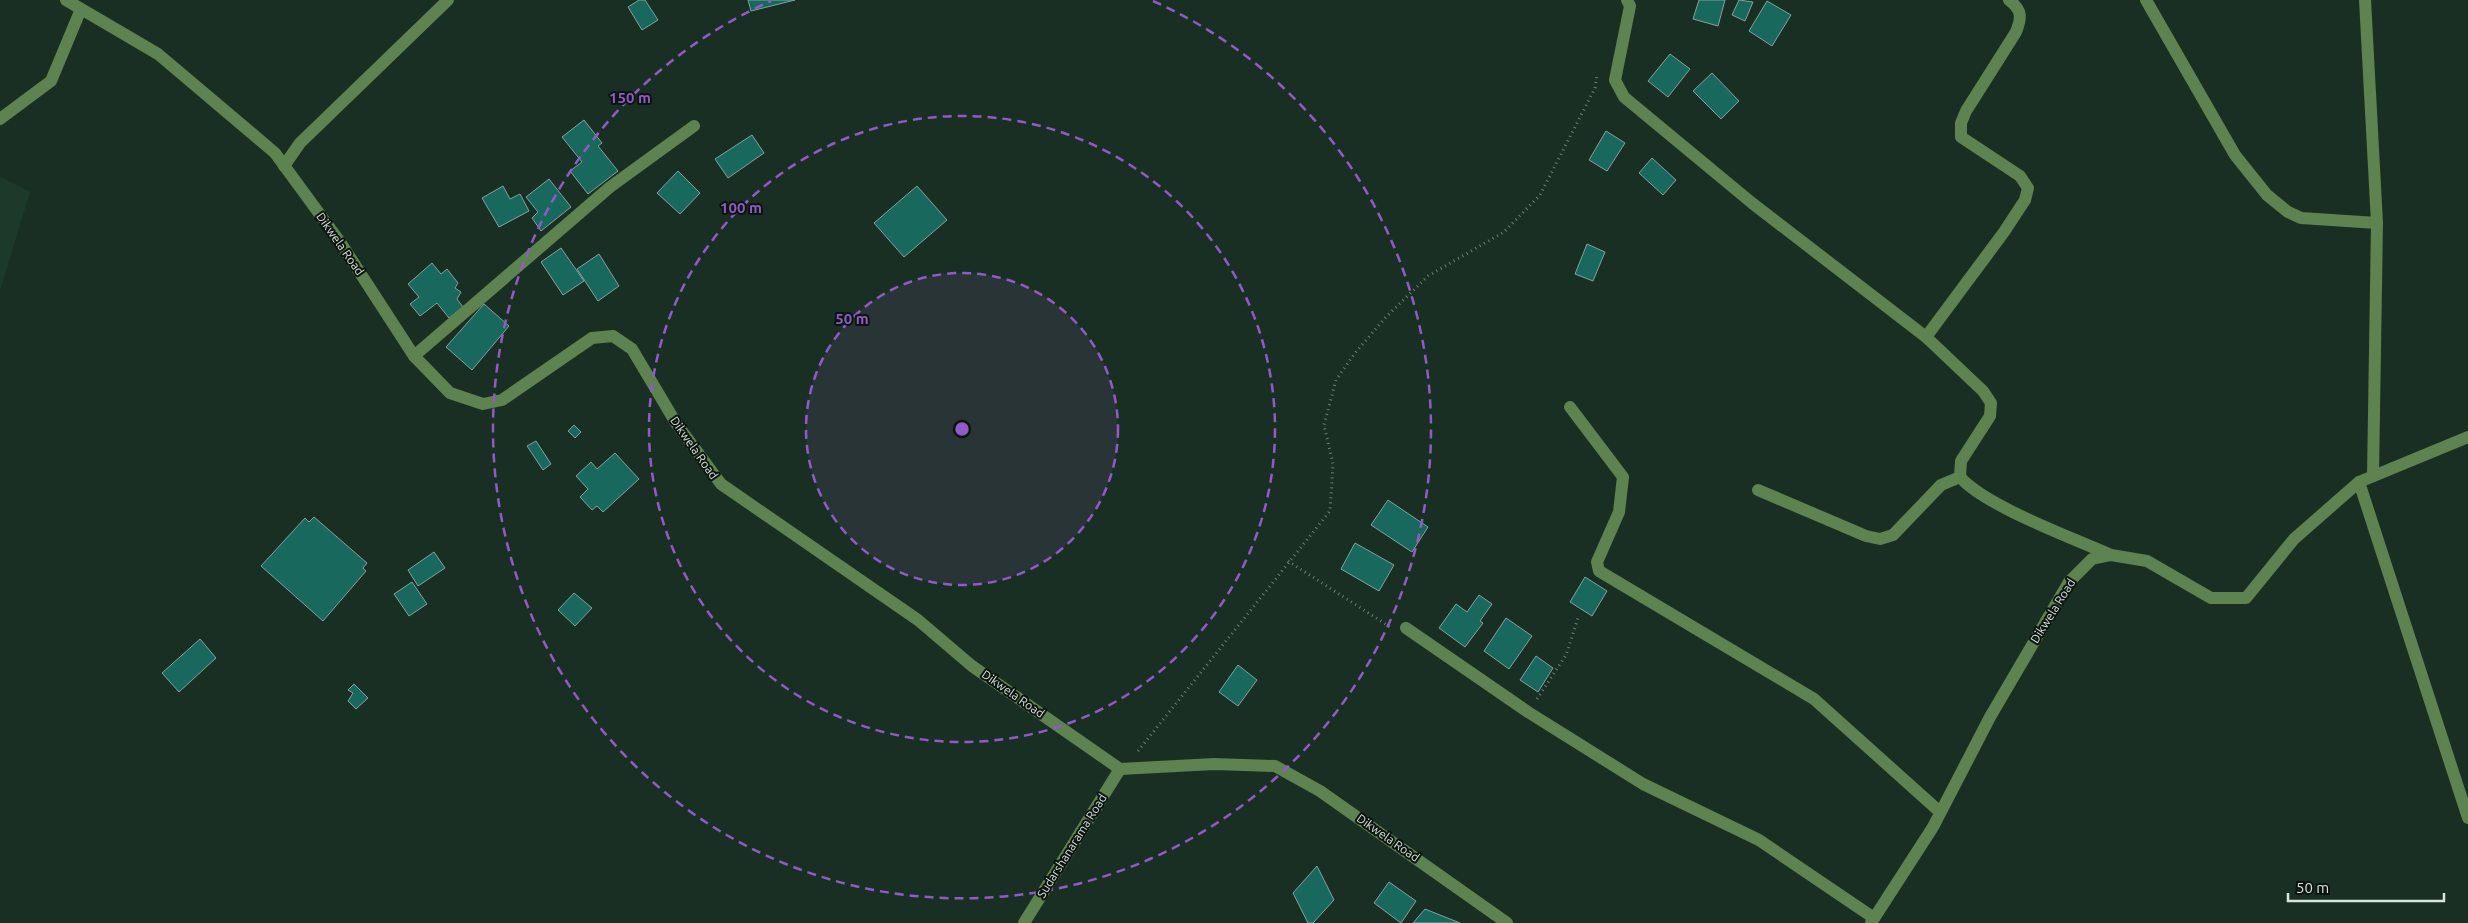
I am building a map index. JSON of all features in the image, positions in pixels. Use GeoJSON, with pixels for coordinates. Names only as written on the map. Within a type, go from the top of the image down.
{"type":"FeatureCollection","features":[{"type":"Feature","properties":{"kind":"street","name":"Dikwela Road"},"geometry":{"type":"LineString","coordinates":[[66,0],[158,54],[275,153],[340,242],[414,356],[450,393],[483,404],[502,400],[592,338],[613,336],[632,349],[676,423],[721,484],[918,620],[972,666],[1120,769],[1214,764],[1275,766],[1320,791],[1507,923]]}},
{"type":"Feature","properties":{"kind":"street"},"geometry":{"type":"LineString","coordinates":[[284,166],[300,143],[448,0]]}},
{"type":"Feature","properties":{"kind":"street"},"geometry":{"type":"LineString","coordinates":[[1627,0],[1630,6],[1615,80],[1624,97],[1752,202],[1926,337],[1964,371],[1992,403],[1990,416],[1960,461],[1960,477],[1969,487],[2000,504],[2111,555]]}},
{"type":"Feature","properties":{"kind":"street"},"geometry":{"type":"LineString","coordinates":[[1926,337],[2004,232],[2025,200],[2028,188],[2020,176],[1961,137],[1961,123],[1966,111],[2016,32],[2021,19],[2018,7],[2009,0]]}},
{"type":"Feature","properties":{"kind":"street"},"geometry":{"type":"LineString","coordinates":[[2146,0],[2235,155],[2266,195],[2288,212],[2300,218],[2377,223]]}},
{"type":"Feature","properties":{"kind":"street"},"geometry":{"type":"LineString","coordinates":[[2365,0],[2377,223],[2373,476]]}},
{"type":"Feature","properties":{"kind":"street"},"geometry":{"type":"LineString","coordinates":[[0,119],[52,81],[81,9]]}},
{"type":"Feature","properties":{"kind":"street"},"geometry":{"type":"LineString","coordinates":[[414,356],[610,187],[694,126]]}},
{"type":"Feature","properties":{"kind":"street"},"geometry":{"type":"LineString","coordinates":[[1570,408],[1623,477],[1619,512],[1597,562],[1599,571],[1814,699],[1940,812]]}},
{"type":"Feature","properties":{"kind":"street","name":"Dikwela Road"},"geometry":{"type":"LineString","coordinates":[[1873,920],[1940,812],[1990,717],[2069,582],[2092,558],[2111,555],[2147,561],[2211,598],[2246,598],[2294,539],[2359,482],[2468,437]]}},
{"type":"Feature","properties":{"kind":"street"},"geometry":{"type":"LineString","coordinates":[[1758,490],[1866,536],[1880,539],[1893,535],[1941,485],[1960,477]]}},
{"type":"Feature","properties":{"kind":"street"},"geometry":{"type":"LineString","coordinates":[[2359,482],[2468,818]]}},
{"type":"Feature","properties":{"kind":"street"},"geometry":{"type":"LineString","coordinates":[[1406,628],[1528,712],[1643,784],[1759,840],[1873,920]]}},
{"type":"Feature","properties":{"kind":"street","name":"Sudarshanarama Road"},"geometry":{"type":"LineString","coordinates":[[1024,923],[1120,769]]}},
{"type":"Feature","properties":{"kind":"path"},"geometry":{"type":"LineString","coordinates":[[1120,769],[1136,753],[1330,511],[1333,464],[1324,425],[1336,380],[1355,353],[1386,317],[1428,276],[1504,232],[1540,195],[1594,88],[1598,70]]}},
{"type":"Feature","properties":{"kind":"path"},"geometry":{"type":"LineString","coordinates":[[1288,561],[1389,627],[1406,628]]}},
{"type":"Feature","properties":{"kind":"path"},"geometry":{"type":"LineString","coordinates":[[1528,712],[1566,655],[1579,615]]}},
{"type":"Feature","properties":{"kind":"shaded area"},"geometry":{"type":"Polygon","coordinates":[[[0,177],[30,192],[0,291],[0,177]]]}},
{"type":"Feature","properties":{"kind":"building"},"geometry":{"type":"Polygon","coordinates":[[[639,0],[645,0],[658,20],[642,30],[628,7],[639,0]]]}},
{"type":"Feature","properties":{"kind":"building"},"geometry":{"type":"Polygon","coordinates":[[[748,0],[795,0],[751,11],[748,0]]]}},
{"type":"Feature","properties":{"kind":"building"},"geometry":{"type":"Polygon","coordinates":[[[1699,0],[1725,0],[1718,26],[1693,19],[1699,0]]]}},
{"type":"Feature","properties":{"kind":"building"},"geometry":{"type":"Polygon","coordinates":[[[1739,0],[1753,2],[1745,21],[1732,15],[1739,0]]]}},
{"type":"Feature","properties":{"kind":"building"},"geometry":{"type":"Polygon","coordinates":[[[1767,1],[1791,15],[1772,46],[1749,31],[1767,1]]]}},
{"type":"Feature","properties":{"kind":"building"},"geometry":{"type":"Polygon","coordinates":[[[1670,54],[1690,69],[1668,97],[1648,81],[1670,54]]]}},
{"type":"Feature","properties":{"kind":"building"},"geometry":{"type":"Polygon","coordinates":[[[1712,73],[1739,101],[1721,119],[1693,91],[1712,73]]]}},
{"type":"Feature","properties":{"kind":"building"},"geometry":{"type":"Polygon","coordinates":[[[584,120],[602,143],[598,146],[618,171],[588,194],[570,171],[582,162],[562,137],[584,120]]]}},
{"type":"Feature","properties":{"kind":"building"},"geometry":{"type":"Polygon","coordinates":[[[1606,131],[1625,143],[1607,171],[1589,160],[1606,131]]]}},
{"type":"Feature","properties":{"kind":"building"},"geometry":{"type":"Polygon","coordinates":[[[752,135],[764,153],[728,178],[715,159],[752,135]]]}},
{"type":"Feature","properties":{"kind":"building"},"geometry":{"type":"Polygon","coordinates":[[[1652,158],[1676,180],[1663,195],[1639,173],[1652,158]]]}},
{"type":"Feature","properties":{"kind":"building"},"geometry":{"type":"Polygon","coordinates":[[[678,171],[700,193],[680,214],[657,193],[678,171]]]}},
{"type":"Feature","properties":{"kind":"building"},"geometry":{"type":"Polygon","coordinates":[[[549,179],[571,207],[541,231],[532,218],[538,212],[526,197],[549,179]]]}},
{"type":"Feature","properties":{"kind":"building"},"geometry":{"type":"Polygon","coordinates":[[[503,186],[510,199],[520,194],[529,211],[499,227],[482,198],[503,186]]]}},
{"type":"Feature","properties":{"kind":"building"},"geometry":{"type":"Polygon","coordinates":[[[917,186],[947,220],[904,257],[874,223],[917,186]]]}},
{"type":"Feature","properties":{"kind":"building"},"geometry":{"type":"Polygon","coordinates":[[[1587,244],[1605,252],[1593,281],[1575,274],[1587,244]]]}},
{"type":"Feature","properties":{"kind":"building"},"geometry":{"type":"Polygon","coordinates":[[[561,248],[584,281],[563,295],[541,262],[561,248]]]}},
{"type":"Feature","properties":{"kind":"building"},"geometry":{"type":"Polygon","coordinates":[[[599,254],[619,286],[598,301],[577,269],[599,254]]]}},
{"type":"Feature","properties":{"kind":"building"},"geometry":{"type":"Polygon","coordinates":[[[432,263],[441,274],[447,269],[458,283],[455,288],[461,292],[457,299],[463,307],[449,318],[437,303],[420,316],[410,304],[419,297],[408,284],[432,263]]]}},
{"type":"Feature","properties":{"kind":"building"},"geometry":{"type":"Polygon","coordinates":[[[484,304],[509,326],[472,370],[446,347],[484,304]]]}},
{"type":"Feature","properties":{"kind":"building"},"geometry":{"type":"Polygon","coordinates":[[[574,425],[581,432],[575,438],[568,431],[574,425]]]}},
{"type":"Feature","properties":{"kind":"building"},"geometry":{"type":"Polygon","coordinates":[[[536,441],[551,464],[543,470],[527,446],[536,441]]]}},
{"type":"Feature","properties":{"kind":"building"},"geometry":{"type":"Polygon","coordinates":[[[615,453],[639,479],[603,512],[597,506],[592,510],[580,497],[588,489],[576,476],[591,462],[597,469],[615,453]]]}},
{"type":"Feature","properties":{"kind":"building"},"geometry":{"type":"Polygon","coordinates":[[[1388,500],[1428,527],[1412,552],[1371,525],[1388,500]]]}},
{"type":"Feature","properties":{"kind":"building"},"geometry":{"type":"Polygon","coordinates":[[[314,517],[367,563],[363,568],[366,571],[323,621],[261,566],[305,518],[309,522],[314,517]]]}},
{"type":"Feature","properties":{"kind":"building"},"geometry":{"type":"Polygon","coordinates":[[[1355,543],[1394,565],[1379,591],[1341,569],[1355,543]]]}},
{"type":"Feature","properties":{"kind":"building"},"geometry":{"type":"Polygon","coordinates":[[[434,552],[445,568],[418,586],[408,570],[434,552]]]}},
{"type":"Feature","properties":{"kind":"building"},"geometry":{"type":"Polygon","coordinates":[[[1585,577],[1607,591],[1592,616],[1570,602],[1585,577]]]}},
{"type":"Feature","properties":{"kind":"building"},"geometry":{"type":"Polygon","coordinates":[[[412,582],[427,604],[409,616],[394,594],[412,582]]]}},
{"type":"Feature","properties":{"kind":"building"},"geometry":{"type":"Polygon","coordinates":[[[574,593],[592,608],[575,626],[558,610],[574,593]]]}},
{"type":"Feature","properties":{"kind":"building"},"geometry":{"type":"Polygon","coordinates":[[[1479,595],[1492,604],[1480,621],[1483,623],[1465,647],[1439,628],[1456,604],[1467,612],[1479,595]]]}},
{"type":"Feature","properties":{"kind":"building"},"geometry":{"type":"Polygon","coordinates":[[[1506,618],[1532,636],[1509,669],[1484,651],[1506,618]]]}},
{"type":"Feature","properties":{"kind":"building"},"geometry":{"type":"Polygon","coordinates":[[[200,639],[216,658],[179,692],[162,673],[200,639]]]}},
{"type":"Feature","properties":{"kind":"building"},"geometry":{"type":"Polygon","coordinates":[[[1536,656],[1553,668],[1538,692],[1520,680],[1536,656]]]}},
{"type":"Feature","properties":{"kind":"building"},"geometry":{"type":"Polygon","coordinates":[[[1238,665],[1257,680],[1238,706],[1219,692],[1238,665]]]}},
{"type":"Feature","properties":{"kind":"building"},"geometry":{"type":"Polygon","coordinates":[[[354,684],[368,698],[356,709],[348,701],[353,693],[348,690],[354,684]]]}},
{"type":"Feature","properties":{"kind":"building"},"geometry":{"type":"Polygon","coordinates":[[[1317,866],[1334,900],[1313,923],[1308,923],[1293,893],[1317,866]]]}},
{"type":"Feature","properties":{"kind":"building"},"geometry":{"type":"Polygon","coordinates":[[[1389,882],[1416,901],[1401,923],[1374,903],[1389,882]]]}},
{"type":"Feature","properties":{"kind":"building"},"geometry":{"type":"Polygon","coordinates":[[[1425,909],[1460,923],[1413,923],[1425,909]]]}}]}
